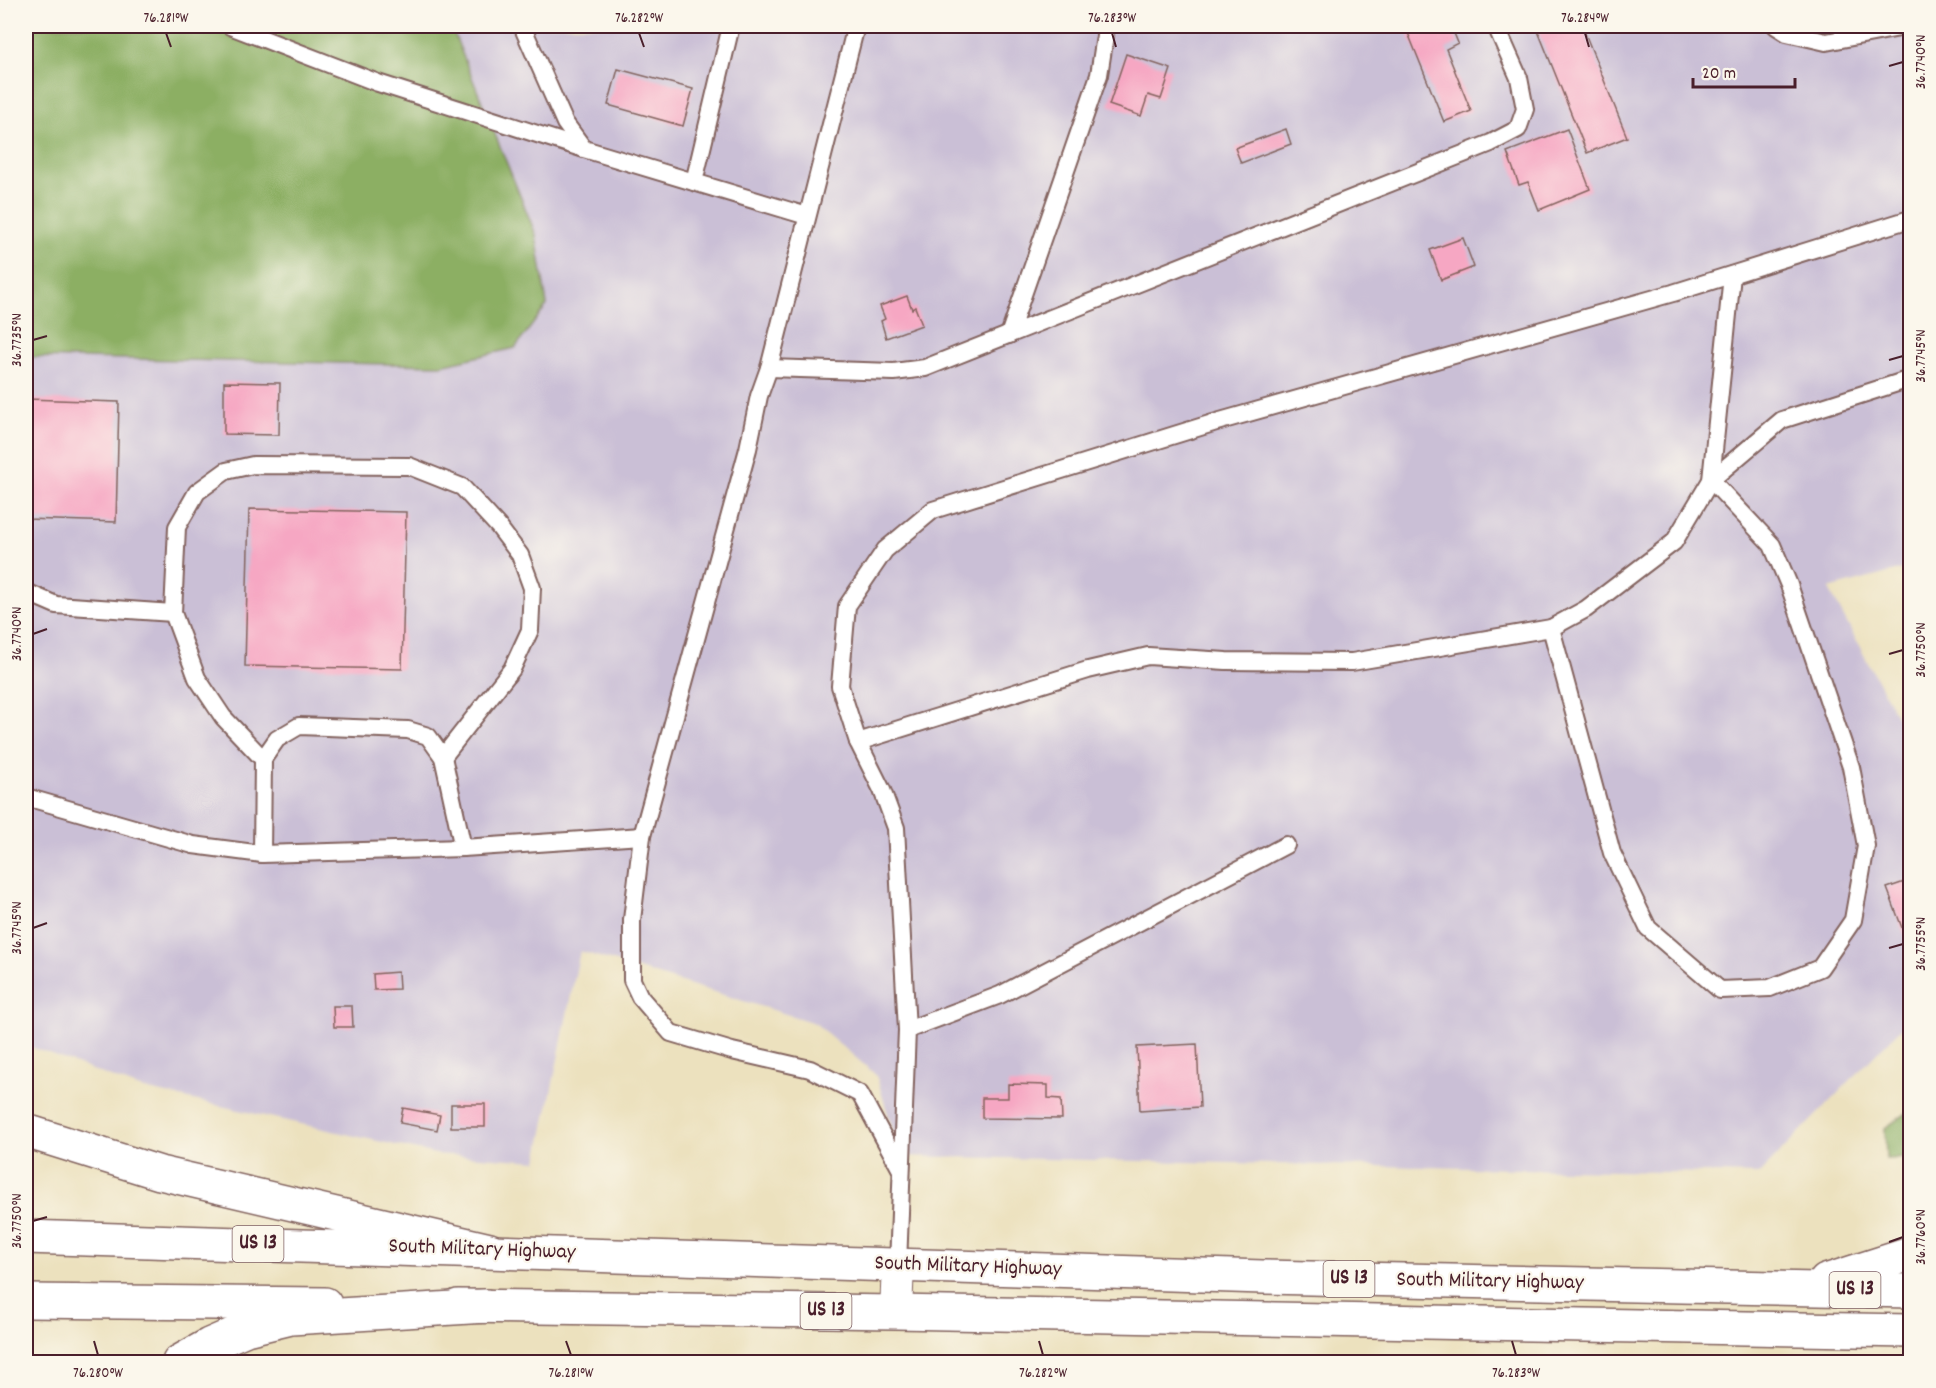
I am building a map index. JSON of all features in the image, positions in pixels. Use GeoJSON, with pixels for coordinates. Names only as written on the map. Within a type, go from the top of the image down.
{"type":"FeatureCollection","features":[{"type":"Feature","properties":{"kind":"main road"},"geometry":{"type":"LineString","coordinates":[[26,1131],[160,1173],[490,1250]]}},
{"type":"Feature","properties":{"kind":"main road","name":"South Military Highway"},"geometry":{"type":"LineString","coordinates":[[26,1237],[490,1250],[1263,1277],[1911,1291]]}},
{"type":"Feature","properties":{"kind":"main road"},"geometry":{"type":"LineString","coordinates":[[1799,1290],[1911,1254]]}},
{"type":"Feature","properties":{"kind":"main road","name":"South Military Highway"},"geometry":{"type":"LineString","coordinates":[[26,1301],[896,1312],[1911,1331]]}},
{"type":"Feature","properties":{"kind":"main road"},"geometry":{"type":"LineString","coordinates":[[179,1362],[209,1345],[246,1329],[291,1318],[486,1306]]}},
{"type":"Feature","properties":{"kind":"street"},"geometry":{"type":"LineString","coordinates":[[896,1312],[898,1265]]}},
{"type":"Feature","properties":{"kind":"lane"},"geometry":{"type":"LineString","coordinates":[[230,26],[378,83],[584,149],[807,216]]}},
{"type":"Feature","properties":{"kind":"lane"},"geometry":{"type":"LineString","coordinates":[[522,26],[565,123],[584,149]]}},
{"type":"Feature","properties":{"kind":"lane"},"geometry":{"type":"LineString","coordinates":[[694,182],[731,26]]}},
{"type":"Feature","properties":{"kind":"lane"},"geometry":{"type":"LineString","coordinates":[[856,26],[769,368],[759,396],[748,449],[642,836],[632,920],[632,980],[639,997],[671,1033],[732,1051],[810,1069],[860,1094],[902,1170]]}},
{"type":"Feature","properties":{"kind":"lane"},"geometry":{"type":"LineString","coordinates":[[1009,335],[1099,75],[1105,26]]}},
{"type":"Feature","properties":{"kind":"lane"},"geometry":{"type":"LineString","coordinates":[[769,368],[894,372],[925,368],[1491,143],[1518,129],[1525,109],[1519,78],[1496,26]]}},
{"type":"Feature","properties":{"kind":"lane"},"geometry":{"type":"LineString","coordinates":[[1776,26],[1787,33],[1826,42],[1911,26]]}},
{"type":"Feature","properties":{"kind":"lane"},"geometry":{"type":"LineString","coordinates":[[898,1265],[907,1030],[896,828],[882,790],[858,742],[840,686],[847,606],[885,550],[933,510],[1213,423],[1673,293],[1911,219]]}},
{"type":"Feature","properties":{"kind":"lane"},"geometry":{"type":"LineString","coordinates":[[1551,628],[1612,853],[1648,928],[1720,990],[1770,988],[1820,968],[1854,920],[1866,846],[1851,767],[1789,585],[1772,545],[1711,480],[1732,275]]}},
{"type":"Feature","properties":{"kind":"lane"},"geometry":{"type":"LineString","coordinates":[[858,742],[1088,670],[1148,656],[1226,661],[1352,662],[1551,628],[1586,609],[1674,542],[1711,480],[1782,420],[1911,379]]}},
{"type":"Feature","properties":{"kind":"lane"},"geometry":{"type":"LineString","coordinates":[[263,759],[224,717],[197,678],[174,613],[177,527],[197,492],[226,471],[253,465],[409,466],[462,487],[498,526],[520,555],[531,588],[531,630],[512,669],[443,757]]}},
{"type":"Feature","properties":{"kind":"lane"},"geometry":{"type":"LineString","coordinates":[[26,592],[56,604],[174,613]]}},
{"type":"Feature","properties":{"kind":"lane"},"geometry":{"type":"LineString","coordinates":[[262,854],[263,759],[277,739],[299,726],[408,730],[428,736],[443,757],[464,848]]}},
{"type":"Feature","properties":{"kind":"lane"},"geometry":{"type":"LineString","coordinates":[[26,797],[193,845],[262,854],[464,848],[642,836]]}},
{"type":"Feature","properties":{"kind":"lane"},"geometry":{"type":"LineString","coordinates":[[907,1030],[1000,995],[1286,845]]}},
{"type":"Feature","properties":{"kind":"shaded area"},"geometry":{"type":"Polygon","coordinates":[[[26,26],[1910,26],[1910,567],[1829,589],[1910,742],[1910,1019],[1759,1174],[901,1156],[876,1075],[815,1023],[580,951],[537,1161],[436,1154],[140,1088],[26,1045],[26,26]]]}},
{"type":"Feature","properties":{"kind":"green space"},"geometry":{"type":"Polygon","coordinates":[[[26,26],[451,26],[536,235],[547,305],[515,348],[441,365],[26,357],[26,26]]]}},
{"type":"Feature","properties":{"kind":"green space"},"geometry":{"type":"Polygon","coordinates":[[[1910,1111],[1910,1158],[1886,1159],[1885,1128],[1910,1111]]]}},
{"type":"Feature","properties":{"kind":"building"},"geometry":{"type":"Polygon","coordinates":[[[1426,26],[1451,26],[1458,43],[1446,49],[1471,111],[1444,122],[1408,33],[1426,26]]]}},
{"type":"Feature","properties":{"kind":"building"},"geometry":{"type":"Polygon","coordinates":[[[1536,26],[1582,26],[1627,137],[1587,153],[1536,26]]]}},
{"type":"Feature","properties":{"kind":"building"},"geometry":{"type":"Polygon","coordinates":[[[1126,54],[1171,69],[1161,99],[1148,95],[1141,116],[1109,105],[1126,54]]]}},
{"type":"Feature","properties":{"kind":"building"},"geometry":{"type":"Polygon","coordinates":[[[618,69],[693,89],[683,126],[608,105],[618,69]]]}},
{"type":"Feature","properties":{"kind":"building"},"geometry":{"type":"Polygon","coordinates":[[[1286,129],[1291,144],[1241,163],[1235,148],[1286,129]]]}},
{"type":"Feature","properties":{"kind":"building"},"geometry":{"type":"Polygon","coordinates":[[[1567,129],[1590,189],[1539,210],[1528,182],[1519,185],[1507,152],[1567,129]]]}},
{"type":"Feature","properties":{"kind":"building"},"geometry":{"type":"Polygon","coordinates":[[[1463,238],[1474,267],[1441,280],[1430,250],[1463,238]]]}},
{"type":"Feature","properties":{"kind":"building"},"geometry":{"type":"Polygon","coordinates":[[[907,296],[912,309],[915,307],[922,325],[886,338],[881,321],[885,319],[880,306],[907,296]]]}},
{"type":"Feature","properties":{"kind":"building"},"geometry":{"type":"Polygon","coordinates":[[[224,382],[280,383],[279,435],[224,434],[224,382]]]}},
{"type":"Feature","properties":{"kind":"building"},"geometry":{"type":"Polygon","coordinates":[[[26,399],[119,402],[116,522],[26,519],[26,399]]]}},
{"type":"Feature","properties":{"kind":"building"},"geometry":{"type":"Polygon","coordinates":[[[249,509],[406,512],[402,669],[245,666],[249,509]]]}},
{"type":"Feature","properties":{"kind":"building"},"geometry":{"type":"Polygon","coordinates":[[[1910,880],[1910,949],[1887,888],[1910,880]]]}},
{"type":"Feature","properties":{"kind":"building"},"geometry":{"type":"Polygon","coordinates":[[[398,972],[399,989],[374,990],[373,974],[398,972]]]}},
{"type":"Feature","properties":{"kind":"building"},"geometry":{"type":"Polygon","coordinates":[[[333,1006],[352,1006],[353,1027],[334,1027],[333,1006]]]}},
{"type":"Feature","properties":{"kind":"building"},"geometry":{"type":"Polygon","coordinates":[[[1197,1044],[1200,1107],[1140,1111],[1137,1047],[1197,1044]]]}},
{"type":"Feature","properties":{"kind":"building"},"geometry":{"type":"Polygon","coordinates":[[[1008,1084],[1048,1085],[1048,1098],[1061,1099],[1062,1119],[982,1118],[982,1098],[1008,1098],[1008,1084]]]}},
{"type":"Feature","properties":{"kind":"building"},"geometry":{"type":"Polygon","coordinates":[[[451,1104],[485,1104],[485,1127],[451,1127],[451,1104]]]}},
{"type":"Feature","properties":{"kind":"building"},"geometry":{"type":"Polygon","coordinates":[[[403,1108],[440,1115],[437,1130],[400,1123],[403,1108]]]}}]}
